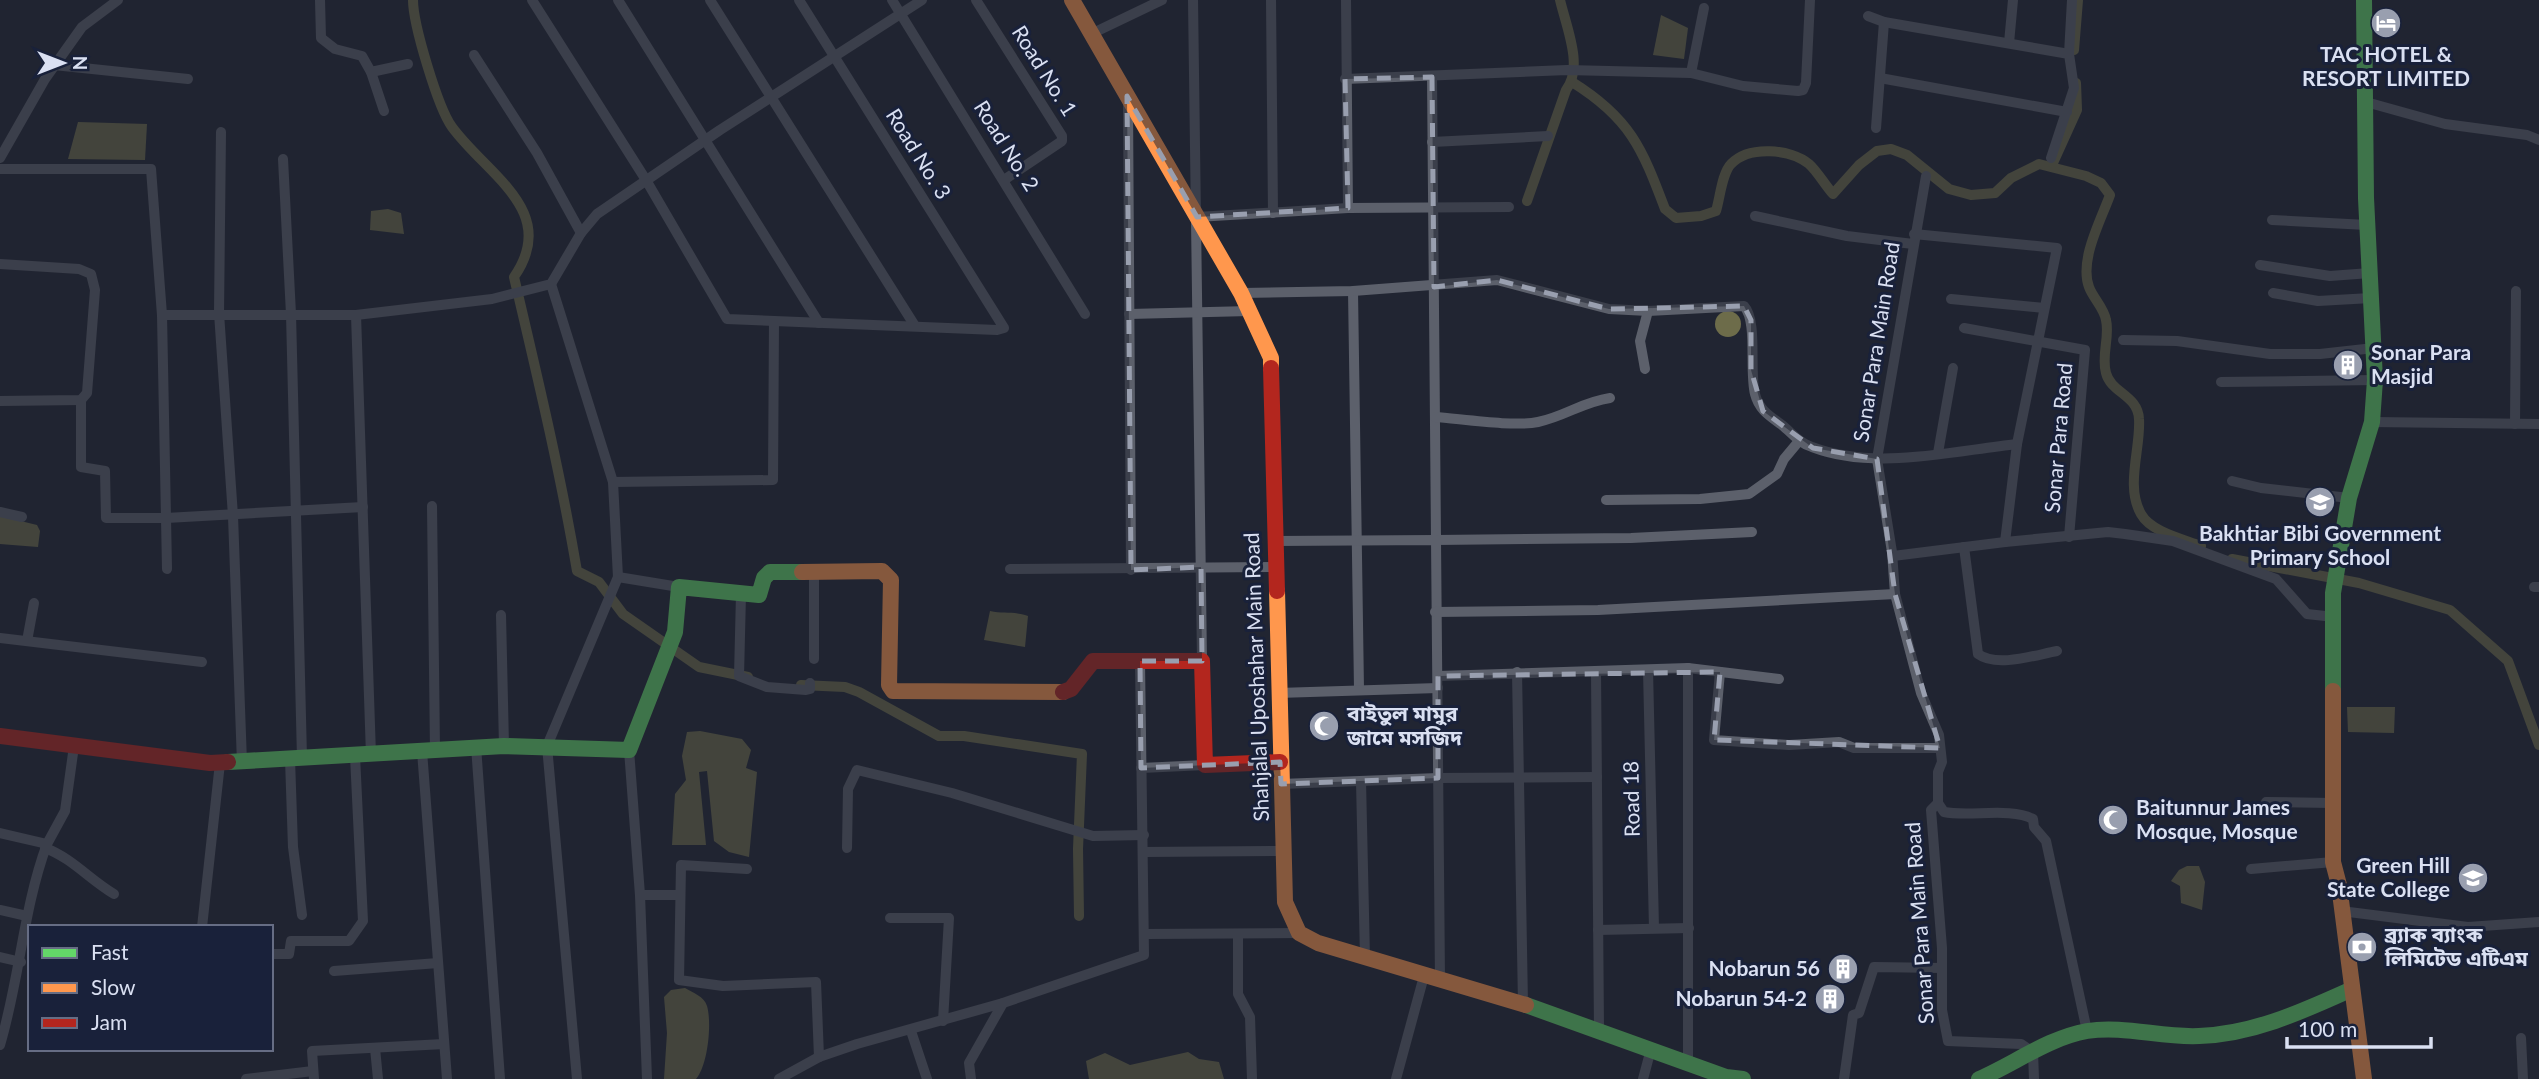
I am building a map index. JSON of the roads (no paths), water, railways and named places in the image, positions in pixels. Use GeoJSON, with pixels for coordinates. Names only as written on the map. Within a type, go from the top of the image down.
{"type":"FeatureCollection","features":[{"type":"Feature","properties":{"kind":"main road","name":"Shahjalal Uposhahar Main Road"},"geometry":{"type":"LineString","coordinates":[[1072,0],[1241,293],[1271,358],[1274,567],[1285,902],[1299,933]]}},
{"type":"Feature","properties":{"kind":"main road"},"geometry":{"type":"LineString","coordinates":[[2364,0],[2367,225],[2375,380],[2372,422],[2349,498],[2333,593],[2332,803],[2333,862],[2364,1079]]}},
{"type":"Feature","properties":{"kind":"main road"},"geometry":{"type":"LineString","coordinates":[[0,736],[220,763],[504,746],[629,750],[675,632],[679,587],[759,595],[764,578],[770,572],[882,571],[888,574],[891,580],[889,685],[893,691],[1059,694],[1071,689],[1093,661],[1202,661],[1205,765],[1280,762]]}},
{"type":"Feature","properties":{"kind":"main road"},"geometry":{"type":"LineString","coordinates":[[1299,933],[1318,943],[1523,1004],[1688,1061],[1726,1077],[1743,1079]]}},
{"type":"Feature","properties":{"kind":"main road"},"geometry":{"type":"LineString","coordinates":[[1979,1079],[2033,1052],[2087,1031],[2225,1035],[2271,1026],[2353,989]]}},
{"type":"Feature","properties":{"kind":"street"},"geometry":{"type":"LineString","coordinates":[[0,158],[54,65],[82,27],[118,0]]}},
{"type":"Feature","properties":{"kind":"street"},"geometry":{"type":"LineString","coordinates":[[320,0],[321,37],[326,44],[362,56],[371,72],[384,111]]}},
{"type":"Feature","properties":{"kind":"street"},"geometry":{"type":"LineString","coordinates":[[532,0],[646,180],[727,319],[915,326]]}},
{"type":"Feature","properties":{"kind":"street"},"geometry":{"type":"LineString","coordinates":[[618,0],[819,323]]}},
{"type":"Feature","properties":{"kind":"street"},"geometry":{"type":"LineString","coordinates":[[710,0],[915,326]]}},
{"type":"Feature","properties":{"kind":"street","name":"Road No. 3"},"geometry":{"type":"LineString","coordinates":[[799,0],[1004,328],[997,331],[915,326]]}},
{"type":"Feature","properties":{"kind":"street","name":"Road No. 2"},"geometry":{"type":"LineString","coordinates":[[892,0],[1085,314]]}},
{"type":"Feature","properties":{"kind":"street"},"geometry":{"type":"LineString","coordinates":[[162,315],[356,315],[497,297],[533,291],[551,284],[560,273],[581,233],[597,214],[706,139],[922,0]]}},
{"type":"Feature","properties":{"kind":"street","name":"Road No. 1"},"geometry":{"type":"LineString","coordinates":[[976,0],[1062,136],[1062,141],[1004,180]]}},
{"type":"Feature","properties":{"kind":"street"},"geometry":{"type":"LineString","coordinates":[[1090,34],[1162,0]]}},
{"type":"Feature","properties":{"kind":"street"},"geometry":{"type":"LineString","coordinates":[[1193,0],[1202,661]]}},
{"type":"Feature","properties":{"kind":"street"},"geometry":{"type":"LineString","coordinates":[[1271,0],[1273,213]]}},
{"type":"Feature","properties":{"kind":"street"},"geometry":{"type":"LineString","coordinates":[[1346,0],[1348,208]]}},
{"type":"Feature","properties":{"kind":"street"},"geometry":{"type":"LineString","coordinates":[[1345,79],[1567,70],[1691,73],[1743,86],[1803,90],[1810,0]]}},
{"type":"Feature","properties":{"kind":"street"},"geometry":{"type":"LineString","coordinates":[[2009,43],[2013,0]]}},
{"type":"Feature","properties":{"kind":"street"},"geometry":{"type":"LineString","coordinates":[[2051,159],[2074,88],[2069,54],[2072,0]]}},
{"type":"Feature","properties":{"kind":"street"},"geometry":{"type":"LineString","coordinates":[[1691,73],[1704,8]]}},
{"type":"Feature","properties":{"kind":"street"},"geometry":{"type":"LineString","coordinates":[[1868,16],[1884,22],[2069,54]]}},
{"type":"Feature","properties":{"kind":"street"},"geometry":{"type":"LineString","coordinates":[[1876,128],[1884,22]]}},
{"type":"Feature","properties":{"kind":"street"},"geometry":{"type":"LineString","coordinates":[[474,55],[537,153],[581,233]]}},
{"type":"Feature","properties":{"kind":"street"},"geometry":{"type":"LineString","coordinates":[[371,72],[408,64]]}},
{"type":"Feature","properties":{"kind":"street"},"geometry":{"type":"LineString","coordinates":[[54,65],[188,79]]}},
{"type":"Feature","properties":{"kind":"street"},"geometry":{"type":"LineString","coordinates":[[1432,77],[1440,981]]}},
{"type":"Feature","properties":{"kind":"street"},"geometry":{"type":"LineString","coordinates":[[1880,78],[2067,112]]}},
{"type":"Feature","properties":{"kind":"street"},"geometry":{"type":"LineString","coordinates":[[1128,96],[1132,569]]}},
{"type":"Feature","properties":{"kind":"street"},"geometry":{"type":"LineString","coordinates":[[2366,102],[2445,124],[2539,140]]}},
{"type":"Feature","properties":{"kind":"street"},"geometry":{"type":"LineString","coordinates":[[221,132],[219,313],[233,516],[242,763]]}},
{"type":"Feature","properties":{"kind":"street"},"geometry":{"type":"LineString","coordinates":[[1432,142],[1548,136]]}},
{"type":"Feature","properties":{"kind":"street"},"geometry":{"type":"LineString","coordinates":[[284,159],[291,314],[294,512],[296,758],[293,847],[302,915]]}},
{"type":"Feature","properties":{"kind":"street"},"geometry":{"type":"LineString","coordinates":[[0,169],[151,169],[162,315],[167,569]]}},
{"type":"Feature","properties":{"kind":"street","name":"Sonar Para Main Road"},"geometry":{"type":"LineString","coordinates":[[1926,176],[1877,459],[1893,556],[1895,594],[1922,693],[1939,735],[1942,762],[1938,772],[1938,803],[1944,813],[1958,816],[1986,814],[2033,819],[2034,827],[2046,841],[2087,1031]]}},
{"type":"Feature","properties":{"kind":"street"},"geometry":{"type":"LineString","coordinates":[[1198,217],[1348,208],[1509,207]]}},
{"type":"Feature","properties":{"kind":"street"},"geometry":{"type":"LineString","coordinates":[[1755,216],[1847,236],[1914,239]]}},
{"type":"Feature","properties":{"kind":"street"},"geometry":{"type":"LineString","coordinates":[[2272,220],[2367,225]]}},
{"type":"Feature","properties":{"kind":"street","name":"Sonar Para Road"},"geometry":{"type":"LineString","coordinates":[[1914,239],[2057,247],[2017,444],[2005,542]]}},
{"type":"Feature","properties":{"kind":"street"},"geometry":{"type":"LineString","coordinates":[[0,264],[79,269],[91,274],[95,290],[87,393],[81,400],[81,467],[105,471],[106,518],[233,516],[363,507]]}},
{"type":"Feature","properties":{"kind":"street"},"geometry":{"type":"LineString","coordinates":[[2260,265],[2330,276],[2370,273]]}},
{"type":"Feature","properties":{"kind":"street","name":"Sonar Para Road"},"geometry":{"type":"LineString","coordinates":[[1241,293],[1353,291],[1497,281],[1609,309],[1648,311],[1744,306],[1751,320],[1751,370],[1756,397],[1763,411],[1799,441],[1813,448],[1877,459],[2017,444]]}},
{"type":"Feature","properties":{"kind":"street"},"geometry":{"type":"LineString","coordinates":[[551,284],[613,482],[618,577],[547,746],[576,1079]]}},
{"type":"Feature","properties":{"kind":"street"},"geometry":{"type":"LineString","coordinates":[[1353,291],[1359,689]]}},
{"type":"Feature","properties":{"kind":"street"},"geometry":{"type":"LineString","coordinates":[[2515,424],[2516,291]]}},
{"type":"Feature","properties":{"kind":"street"},"geometry":{"type":"LineString","coordinates":[[2273,293],[2318,301],[2371,298]]}},
{"type":"Feature","properties":{"kind":"street"},"geometry":{"type":"LineString","coordinates":[[1951,299],[2044,308]]}},
{"type":"Feature","properties":{"kind":"street"},"geometry":{"type":"LineString","coordinates":[[1645,369],[1640,341],[1648,311]]}},
{"type":"Feature","properties":{"kind":"street"},"geometry":{"type":"LineString","coordinates":[[1129,314],[1250,312]]}},
{"type":"Feature","properties":{"kind":"street"},"geometry":{"type":"LineString","coordinates":[[273,954],[289,954],[291,941],[349,941],[363,921],[363,507],[356,315]]}},
{"type":"Feature","properties":{"kind":"street"},"geometry":{"type":"LineString","coordinates":[[613,482],[773,480],[774,321]]}},
{"type":"Feature","properties":{"kind":"street","name":"Sonar Para Road"},"geometry":{"type":"LineString","coordinates":[[1964,328],[2086,351],[2069,537]]}},
{"type":"Feature","properties":{"kind":"street"},"geometry":{"type":"LineString","coordinates":[[2123,340],[2177,341],[2270,354],[2320,354],[2374,348]]}},
{"type":"Feature","properties":{"kind":"street"},"geometry":{"type":"LineString","coordinates":[[1938,453],[1953,368]]}},
{"type":"Feature","properties":{"kind":"street"},"geometry":{"type":"LineString","coordinates":[[2221,382],[2375,380]]}},
{"type":"Feature","properties":{"kind":"street"},"geometry":{"type":"LineString","coordinates":[[1435,417],[1536,423],[1567,414],[1587,401],[1610,398]]}},
{"type":"Feature","properties":{"kind":"street"},"geometry":{"type":"LineString","coordinates":[[0,401],[81,400]]}},
{"type":"Feature","properties":{"kind":"street"},"geometry":{"type":"LineString","coordinates":[[2372,422],[2539,424]]}},
{"type":"Feature","properties":{"kind":"street"},"geometry":{"type":"LineString","coordinates":[[1606,500],[1700,499],[1749,494],[1777,474],[1784,459],[1799,441]]}},
{"type":"Feature","properties":{"kind":"street"},"geometry":{"type":"LineString","coordinates":[[2232,481],[2261,488],[2349,498]]}},
{"type":"Feature","properties":{"kind":"street"},"geometry":{"type":"LineString","coordinates":[[432,506],[429,750],[438,963],[447,1079]]}},
{"type":"Feature","properties":{"kind":"street"},"geometry":{"type":"LineString","coordinates":[[0,512],[22,517]]}},
{"type":"Feature","properties":{"kind":"street"},"geometry":{"type":"LineString","coordinates":[[1274,541],[1631,538],[1752,532]]}},
{"type":"Feature","properties":{"kind":"street"},"geometry":{"type":"LineString","coordinates":[[1893,556],[2108,533],[2173,541],[2276,579],[2307,614],[2334,617]]}},
{"type":"Feature","properties":{"kind":"street"},"geometry":{"type":"LineString","coordinates":[[1964,547],[1978,654],[1989,660],[1999,660],[2057,651]]}},
{"type":"Feature","properties":{"kind":"street"},"geometry":{"type":"LineString","coordinates":[[1010,569],[1274,567]]}},
{"type":"Feature","properties":{"kind":"street"},"geometry":{"type":"LineString","coordinates":[[814,572],[814,659]]}},
{"type":"Feature","properties":{"kind":"street"},"geometry":{"type":"LineString","coordinates":[[618,577],[679,587]]}},
{"type":"Feature","properties":{"kind":"street"},"geometry":{"type":"LineString","coordinates":[[741,594],[739,673],[767,687],[810,686]]}},
{"type":"Feature","properties":{"kind":"street"},"geometry":{"type":"LineString","coordinates":[[1435,612],[1598,610],[1895,594]]}},
{"type":"Feature","properties":{"kind":"street"},"geometry":{"type":"LineString","coordinates":[[27,641],[34,603]]}},
{"type":"Feature","properties":{"kind":"street"},"geometry":{"type":"LineString","coordinates":[[501,615],[504,746]]}},
{"type":"Feature","properties":{"kind":"street"},"geometry":{"type":"LineString","coordinates":[[0,638],[202,662]]}},
{"type":"Feature","properties":{"kind":"street"},"geometry":{"type":"LineString","coordinates":[[779,1079],[819,1057],[1003,1003],[1144,955],[1146,934],[1140,661]]}},
{"type":"Feature","properties":{"kind":"street"},"geometry":{"type":"LineString","coordinates":[[1437,676],[1688,668],[1779,679]]}},
{"type":"Feature","properties":{"kind":"street"},"geometry":{"type":"LineString","coordinates":[[1688,668],[1688,1061]]}},
{"type":"Feature","properties":{"kind":"street","name":"Road 18"},"geometry":{"type":"LineString","coordinates":[[1648,670],[1654,928]]}},
{"type":"Feature","properties":{"kind":"street"},"geometry":{"type":"LineString","coordinates":[[1596,671],[1599,1030]]}},
{"type":"Feature","properties":{"kind":"street"},"geometry":{"type":"LineString","coordinates":[[1517,672],[1523,1004]]}},
{"type":"Feature","properties":{"kind":"street"},"geometry":{"type":"LineString","coordinates":[[1720,672],[1714,740],[1788,745],[1839,742],[1854,748],[1940,748]]}},
{"type":"Feature","properties":{"kind":"street"},"geometry":{"type":"LineString","coordinates":[[1278,693],[1438,688]]}},
{"type":"Feature","properties":{"kind":"street"},"geometry":{"type":"LineString","coordinates":[[0,1045],[4,1014],[21,962],[27,916],[46,846],[65,811],[74,746]]}},
{"type":"Feature","properties":{"kind":"street"},"geometry":{"type":"LineString","coordinates":[[477,747],[500,1079]]}},
{"type":"Feature","properties":{"kind":"street"},"geometry":{"type":"LineString","coordinates":[[629,750],[640,895],[647,1079]]}},
{"type":"Feature","properties":{"kind":"street"},"geometry":{"type":"LineString","coordinates":[[202,925],[220,763]]}},
{"type":"Feature","properties":{"kind":"street"},"geometry":{"type":"LineString","coordinates":[[1141,768],[1205,765]]}},
{"type":"Feature","properties":{"kind":"street"},"geometry":{"type":"LineString","coordinates":[[847,848],[848,789],[857,770],[952,793],[1073,832],[1093,836],[1144,835]]}},
{"type":"Feature","properties":{"kind":"street"},"geometry":{"type":"LineString","coordinates":[[1281,784],[1438,778],[1597,777]]}},
{"type":"Feature","properties":{"kind":"street"},"geometry":{"type":"LineString","coordinates":[[1361,780],[1365,958]]}},
{"type":"Feature","properties":{"kind":"street"},"geometry":{"type":"LineString","coordinates":[[2266,802],[2332,803]]}},
{"type":"Feature","properties":{"kind":"street","name":"Sonar Para Main Road"},"geometry":{"type":"LineString","coordinates":[[1938,803],[1931,810],[1942,968],[1942,1010],[1948,1041],[2021,1044],[2033,1052]]}},
{"type":"Feature","properties":{"kind":"street"},"geometry":{"type":"LineString","coordinates":[[0,832],[46,846],[69,860],[91,881],[114,894]]}},
{"type":"Feature","properties":{"kind":"street"},"geometry":{"type":"LineString","coordinates":[[1144,852],[1283,851]]}},
{"type":"Feature","properties":{"kind":"street"},"geometry":{"type":"LineString","coordinates":[[2251,869],[2333,862]]}},
{"type":"Feature","properties":{"kind":"street"},"geometry":{"type":"LineString","coordinates":[[747,869],[681,865],[678,895],[679,980],[723,986],[814,981],[817,984],[819,1057]]}},
{"type":"Feature","properties":{"kind":"street"},"geometry":{"type":"LineString","coordinates":[[640,895],[678,895]]}},
{"type":"Feature","properties":{"kind":"street"},"geometry":{"type":"LineString","coordinates":[[0,910],[27,916]]}},
{"type":"Feature","properties":{"kind":"street"},"geometry":{"type":"LineString","coordinates":[[2340,911],[2468,927],[2539,922]]}},
{"type":"Feature","properties":{"kind":"street"},"geometry":{"type":"LineString","coordinates":[[890,918],[949,918],[943,1021]]}},
{"type":"Feature","properties":{"kind":"street"},"geometry":{"type":"LineString","coordinates":[[1598,930],[1689,928]]}},
{"type":"Feature","properties":{"kind":"street"},"geometry":{"type":"LineString","coordinates":[[1146,934],[1299,933]]}},
{"type":"Feature","properties":{"kind":"street"},"geometry":{"type":"LineString","coordinates":[[1238,934],[1238,993],[1250,1017],[1252,1079]]}},
{"type":"Feature","properties":{"kind":"street"},"geometry":{"type":"LineString","coordinates":[[0,957],[21,962]]}},
{"type":"Feature","properties":{"kind":"street"},"geometry":{"type":"LineString","coordinates":[[334,971],[438,963]]}},
{"type":"Feature","properties":{"kind":"street"},"geometry":{"type":"LineString","coordinates":[[1844,1079],[1853,1015],[1859,1013],[1874,968],[1942,968]]}},
{"type":"Feature","properties":{"kind":"street"},"geometry":{"type":"LineString","coordinates":[[1396,1079],[1424,976]]}},
{"type":"Feature","properties":{"kind":"street"},"geometry":{"type":"LineString","coordinates":[[971,1079],[969,1063],[1003,1003]]}},
{"type":"Feature","properties":{"kind":"street"},"geometry":{"type":"LineString","coordinates":[[911,1031],[926,1077],[913,1079]]}},
{"type":"Feature","properties":{"kind":"street"},"geometry":{"type":"LineString","coordinates":[[2521,1038],[2523,1079]]}},
{"type":"Feature","properties":{"kind":"street"},"geometry":{"type":"LineString","coordinates":[[246,1079],[314,1075],[313,1051],[444,1044]]}},
{"type":"Feature","properties":{"kind":"street"},"geometry":{"type":"LineString","coordinates":[[375,1048],[378,1079]]}},
{"type":"Feature","properties":{"kind":"street"},"geometry":{"type":"LineString","coordinates":[[1643,1079],[1651,1049]]}},
{"type":"Feature","properties":{"kind":"street"},"geometry":{"type":"LineString","coordinates":[[2033,1052],[2034,1079]]}},
{"type":"Feature","properties":{"kind":"waterway"},"geometry":{"type":"LineString","coordinates":[[413,0],[422,46],[446,117],[467,145],[513,195],[524,213],[529,232],[526,254],[514,277],[556,460],[577,571],[599,582],[623,614],[699,667],[748,677]]}},
{"type":"Feature","properties":{"kind":"waterway"},"geometry":{"type":"LineString","coordinates":[[1527,201],[1574,70],[1572,46],[1560,0]]}},
{"type":"Feature","properties":{"kind":"waterway"},"geometry":{"type":"LineString","coordinates":[[2074,50],[2078,0]]}},
{"type":"Feature","properties":{"kind":"waterway"},"geometry":{"type":"LineString","coordinates":[[1572,82],[1608,108],[1632,136],[1649,168],[1665,209],[1676,218],[1701,216],[1716,211],[1723,179],[1731,164],[1748,154],[1770,151],[1792,155],[1809,164],[1833,194],[1859,165],[1877,151],[1891,149],[1907,155],[1949,189],[1971,195],[1995,193],[2011,178],[2039,164],[2086,176],[2101,183],[2110,195],[2092,240],[2087,276],[2089,287],[2106,320],[2106,373],[2113,385],[2138,411],[2139,430],[2134,479],[2136,503],[2141,514],[2152,526],[2201,546]]}},
{"type":"Feature","properties":{"kind":"waterway"},"geometry":{"type":"LineString","coordinates":[[2053,163],[2077,110],[2076,83]]}},
{"type":"Feature","properties":{"kind":"waterway"},"geometry":{"type":"LineString","coordinates":[[2232,559],[2359,583],[2450,610],[2508,661],[2539,745]]}},
{"type":"Feature","properties":{"kind":"waterway"},"geometry":{"type":"LineString","coordinates":[[801,685],[845,687],[859,692],[939,736],[964,736],[1082,754],[1078,849],[1079,916]]}},
{"type":"Feature","properties":{"kind":"place","name":"TAC HOTEL & RESORT LIMITED"},"geometry":{"type":"Point","coordinates":[2386,23]}},
{"type":"Feature","properties":{"kind":"place","name":"Sonar Para Masjid"},"geometry":{"type":"Point","coordinates":[2348,365]}},
{"type":"Feature","properties":{"kind":"place","name":"Bakhtiar Bibi Government Primary School"},"geometry":{"type":"Point","coordinates":[2320,502]}},
{"type":"Feature","properties":{"kind":"place","name":"বাইতুল মামুর জামে মসজিদ"},"geometry":{"type":"Point","coordinates":[1324,726]}},
{"type":"Feature","properties":{"kind":"place","name":"Baitunnur James Mosque, Mosque"},"geometry":{"type":"Point","coordinates":[2113,820]}},
{"type":"Feature","properties":{"kind":"place","name":"Green Hill State College"},"geometry":{"type":"Point","coordinates":[2473,878]}},
{"type":"Feature","properties":{"kind":"place","name":"ব্র্যাক ব্যাংক লিমিটেড এটিএম"},"geometry":{"type":"Point","coordinates":[2362,947]}},
{"type":"Feature","properties":{"kind":"place","name":"Nobarun 56"},"geometry":{"type":"Point","coordinates":[1843,969]}},
{"type":"Feature","properties":{"kind":"place","name":"Nobarun 54-2"},"geometry":{"type":"Point","coordinates":[1830,999]}}]}
